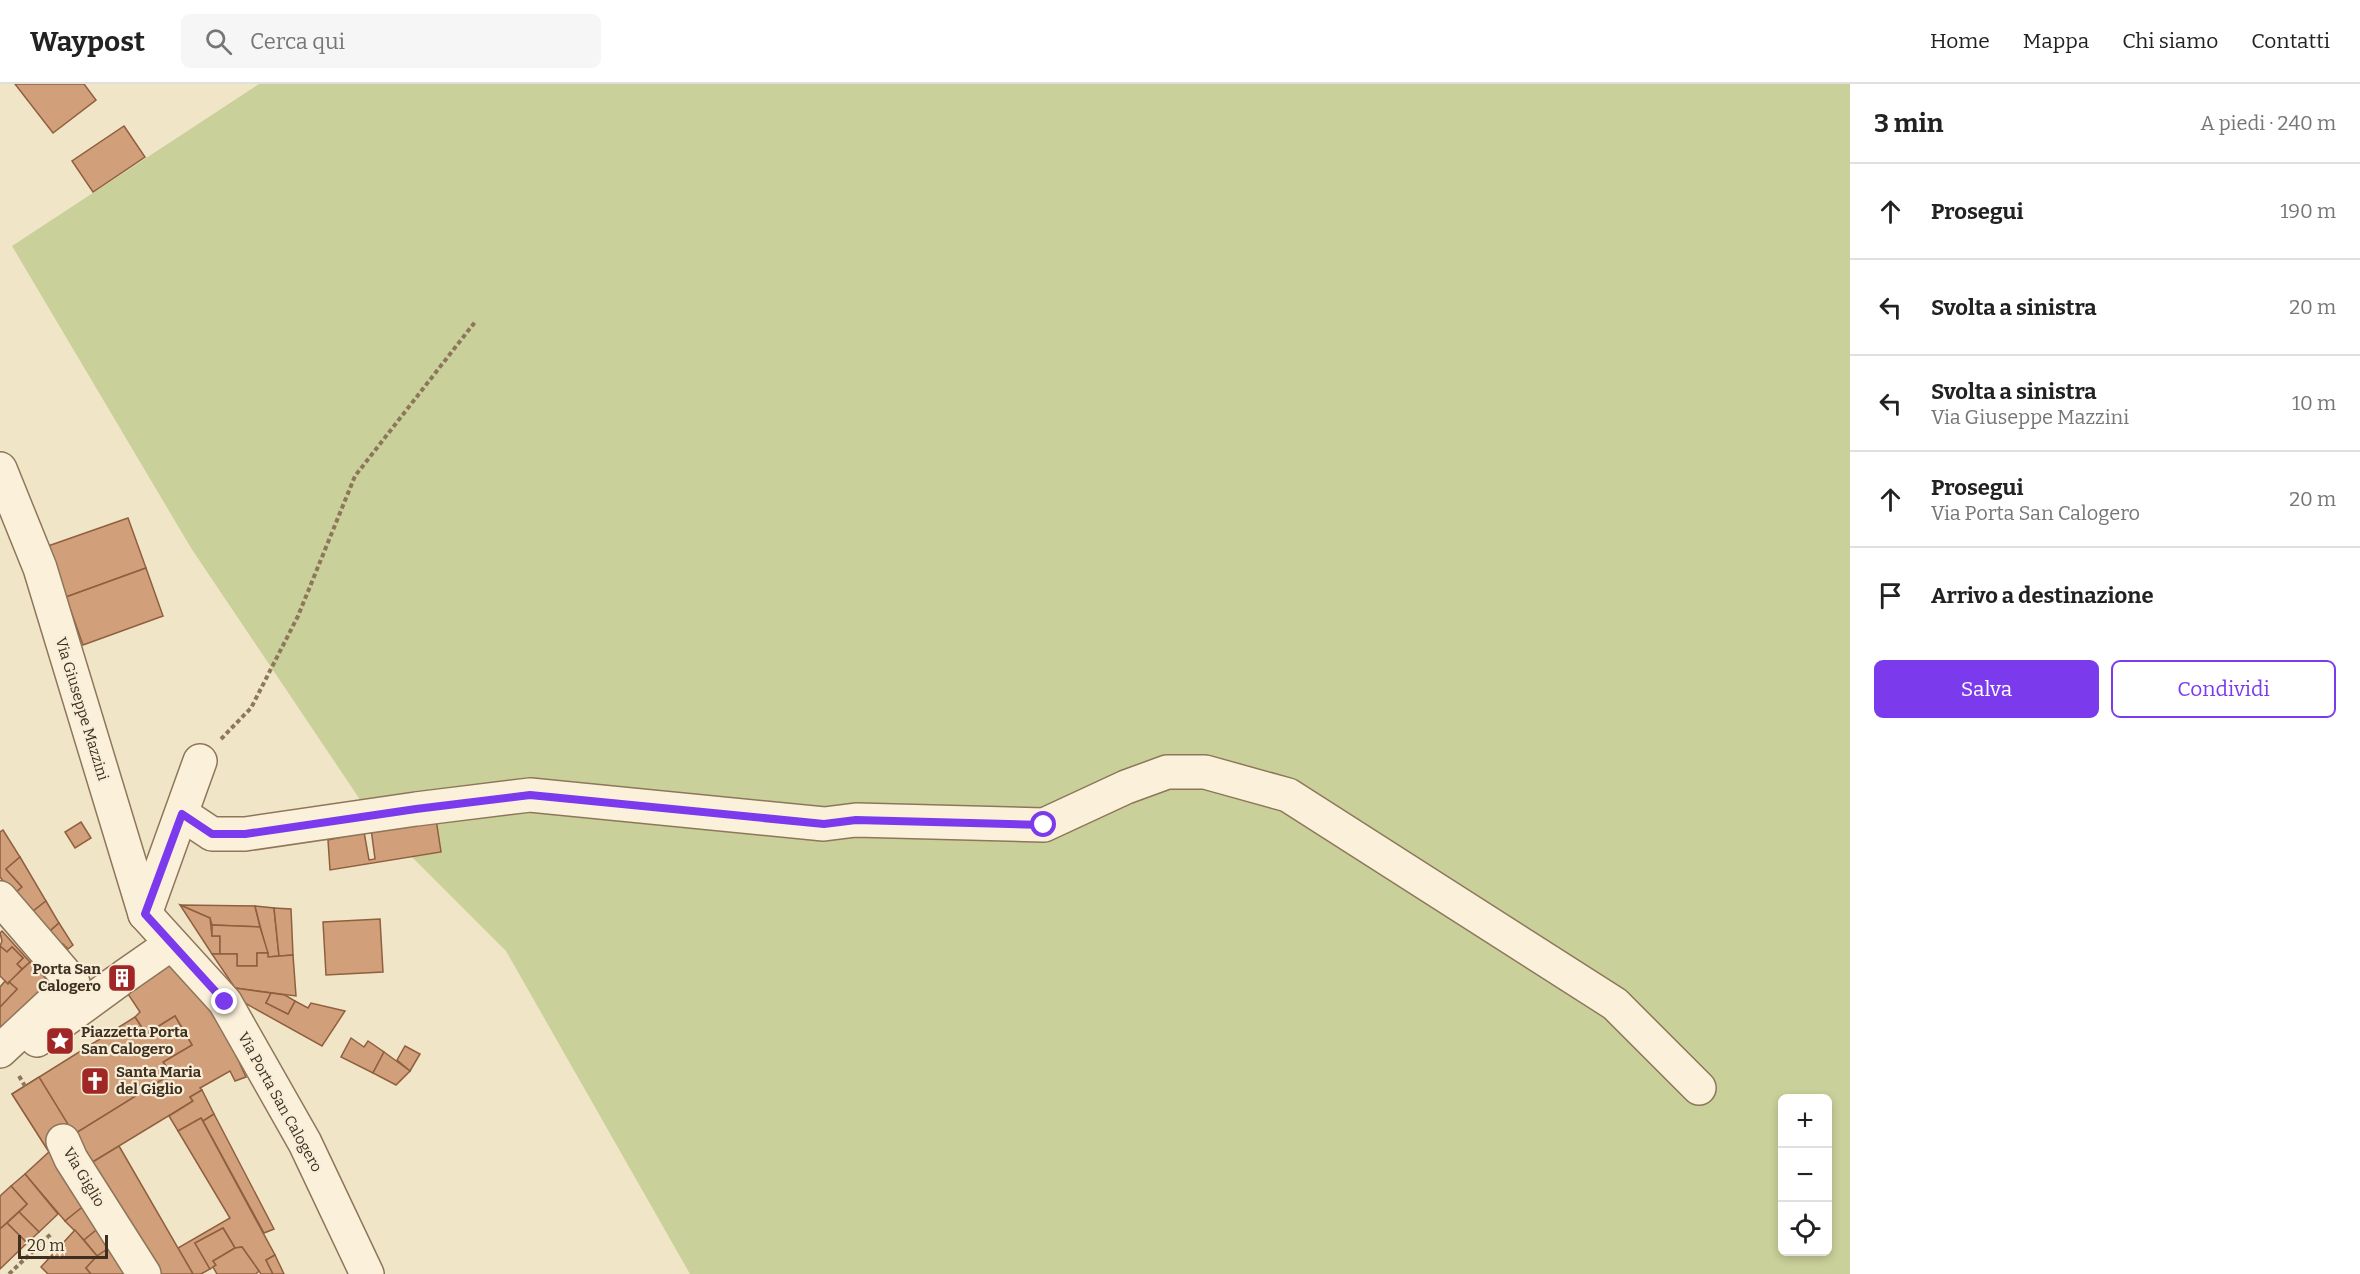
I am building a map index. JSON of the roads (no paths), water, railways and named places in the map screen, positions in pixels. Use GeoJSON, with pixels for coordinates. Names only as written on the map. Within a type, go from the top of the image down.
{"type":"FeatureCollection","features":[{"type":"Feature","properties":{"kind":"street","name":"Via Giuseppe Mazzini"},"geometry":{"type":"LineString","coordinates":[[0,469],[40,568],[145,914],[171,944]]}},
{"type":"Feature","properties":{"kind":"street"},"geometry":{"type":"LineString","coordinates":[[145,914],[200,761]]}},
{"type":"Feature","properties":{"kind":"street"},"geometry":{"type":"LineString","coordinates":[[182,814],[212,834],[245,834],[530,795],[824,824],[856,820],[1044,825],[1126,787],[1167,772],[1205,772],[1288,795],[1433,886],[1615,1004],[1699,1089]]}},
{"type":"Feature","properties":{"kind":"street"},"geometry":{"type":"LineString","coordinates":[[0,898],[73,983],[0,1051]]}},
{"type":"Feature","properties":{"kind":"street"},"geometry":{"type":"LineString","coordinates":[[0,1069],[171,944]]}},
{"type":"Feature","properties":{"kind":"street","name":"Via Porta San Calogero"},"geometry":{"type":"LineString","coordinates":[[171,944],[225,1002],[305,1143],[367,1274]]}},
{"type":"Feature","properties":{"kind":"street","name":"Via Giglio"},"geometry":{"type":"LineString","coordinates":[[63,1141],[71,1159],[144,1274]]}},
{"type":"Feature","properties":{"kind":"place","name":"Porta San Calogero"},"geometry":{"type":"Point","coordinates":[122,978]}},
{"type":"Feature","properties":{"kind":"place","name":"Piazzetta Porta San Calogero"},"geometry":{"type":"Point","coordinates":[60,1041]}},
{"type":"Feature","properties":{"kind":"place","name":"Santa Maria del Giglio"},"geometry":{"type":"Point","coordinates":[95,1081]}}]}
